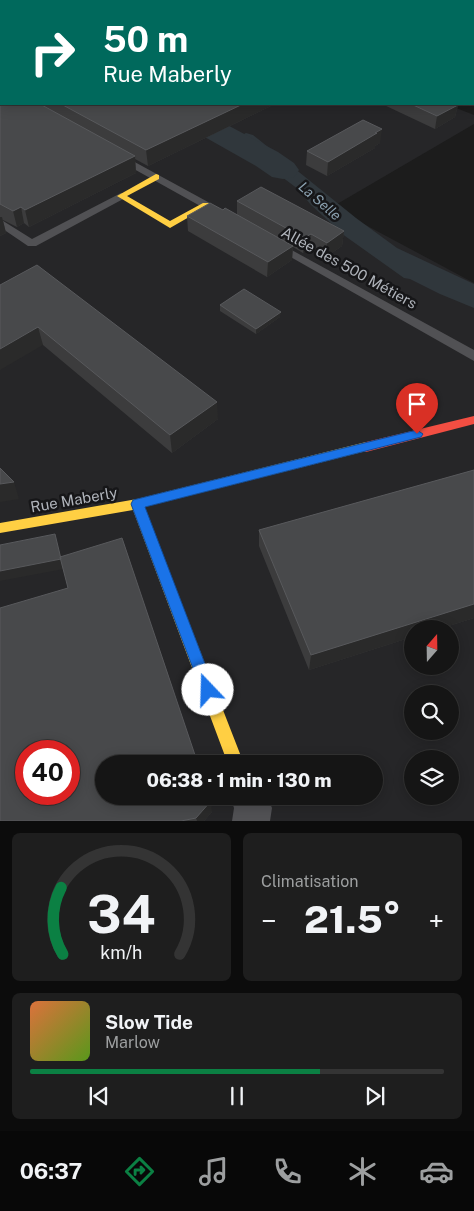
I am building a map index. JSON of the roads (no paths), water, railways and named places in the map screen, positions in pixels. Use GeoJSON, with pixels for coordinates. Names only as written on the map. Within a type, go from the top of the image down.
{"type":"FeatureCollection","features":[{"type":"Feature","properties":{"kind":"street"},"geometry":{"type":"LineString","coordinates":[[121,196],[156,177]]}},
{"type":"Feature","properties":{"kind":"street"},"geometry":{"type":"LineString","coordinates":[[121,196],[170,225],[206,205]]}},
{"type":"Feature","properties":{"kind":"street","name":"Rue Maberly"},"geometry":{"type":"LineString","coordinates":[[0,528],[137,504],[474,420]]}},
{"type":"Feature","properties":{"kind":"street"},"geometry":{"type":"LineString","coordinates":[[137,504],[233,755]]}},
{"type":"Feature","properties":{"kind":"street"},"geometry":{"type":"LineString","coordinates":[[251,821],[252,805]]}},
{"type":"Feature","properties":{"kind":"lane"},"geometry":{"type":"LineString","coordinates":[[112,152],[223,215]]}},
{"type":"Feature","properties":{"kind":"lane"},"geometry":{"type":"LineString","coordinates":[[0,222],[32,244],[121,196]]}},
{"type":"Feature","properties":{"kind":"lane","name":"Allée des 500 Métiers"},"geometry":{"type":"LineString","coordinates":[[266,239],[474,356]]}},
{"type":"Feature","properties":{"kind":"water"},"geometry":{"type":"Polygon","coordinates":[[[246,133],[253,135],[356,218],[397,248],[474,284],[474,308],[404,278],[345,236],[311,205],[298,189],[245,153],[231,141],[246,133]]]}},
{"type":"Feature","properties":{"kind":"waterway","name":"La Selle"},"geometry":{"type":"LineString","coordinates":[[169,105],[267,159],[283,170]]}}]}
